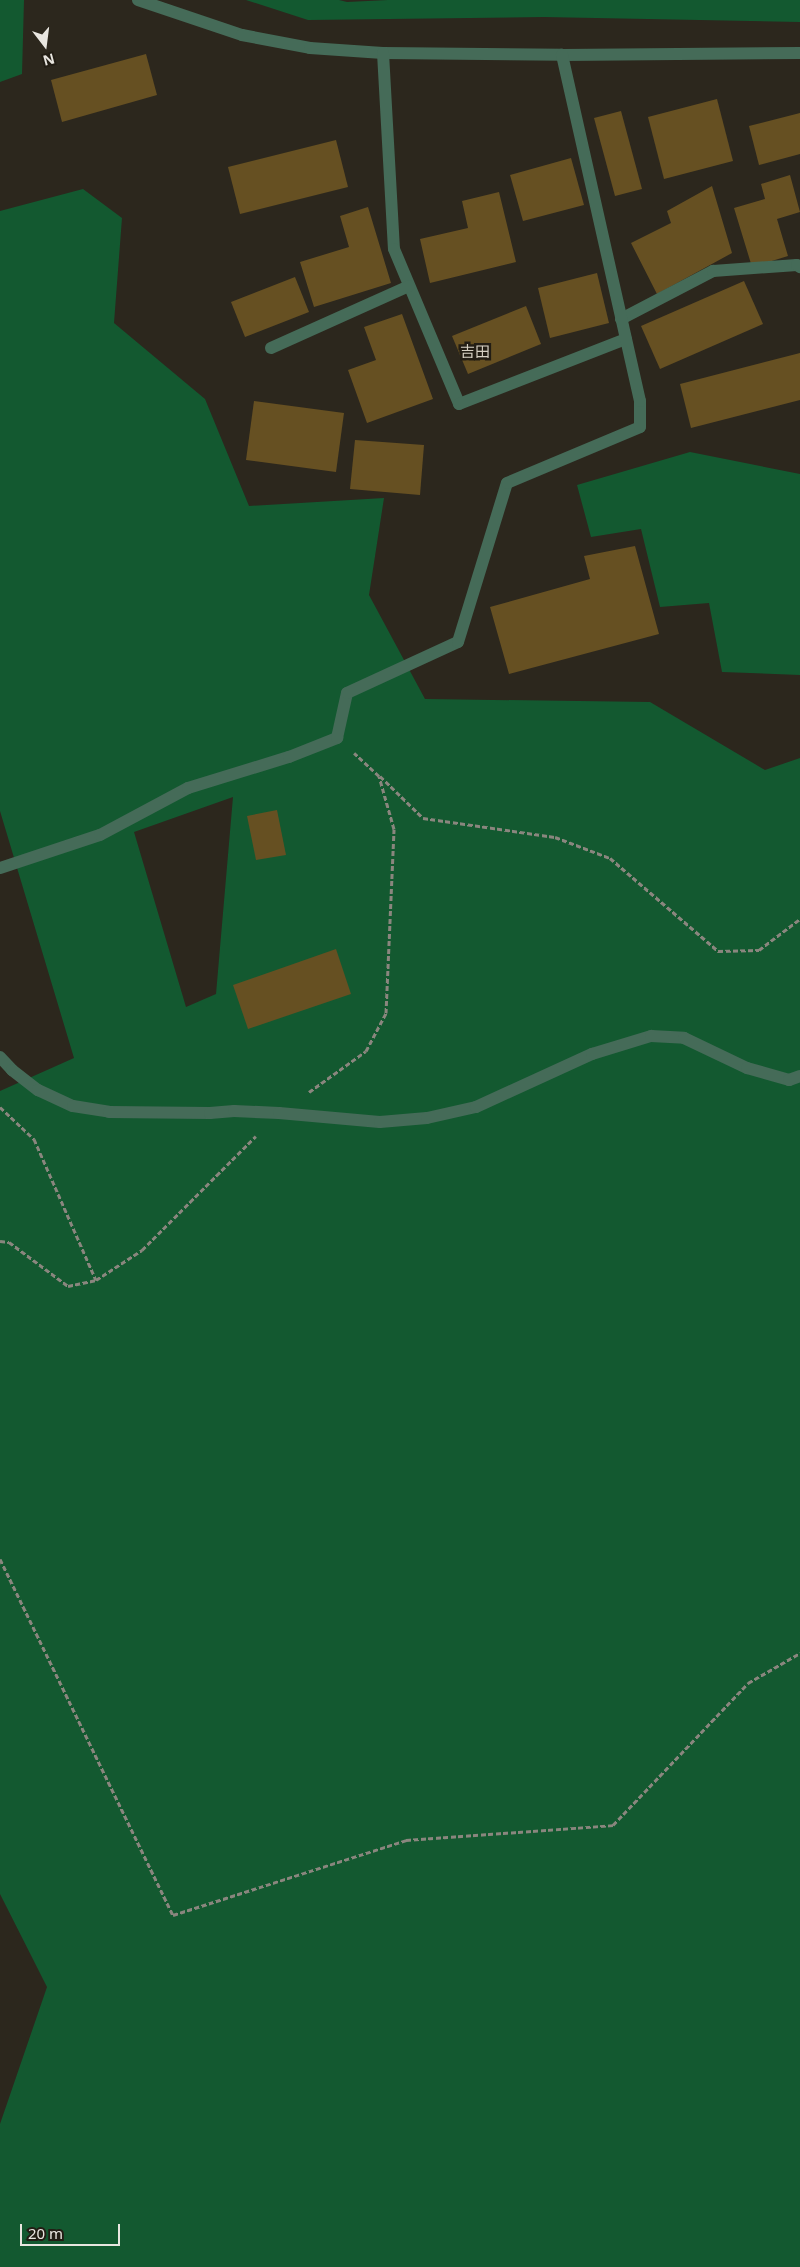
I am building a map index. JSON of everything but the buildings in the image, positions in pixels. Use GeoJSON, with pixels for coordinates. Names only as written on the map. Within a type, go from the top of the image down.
{"type":"FeatureCollection","features":[{"type":"Feature","properties":{"kind":"street"},"geometry":{"type":"LineString","coordinates":[[138,0],[242,35],[310,48],[384,53],[562,55],[800,52]]}},
{"type":"Feature","properties":{"kind":"street"},"geometry":{"type":"LineString","coordinates":[[384,53],[394,249],[459,404],[626,339]]}},
{"type":"Feature","properties":{"kind":"street"},"geometry":{"type":"LineString","coordinates":[[0,868],[100,835],[188,788],[289,757],[337,738],[347,693],[458,642],[507,483],[640,427],[640,401],[562,55]]}},
{"type":"Feature","properties":{"kind":"street"},"geometry":{"type":"LineString","coordinates":[[622,319],[713,271],[797,265],[800,267]]}},
{"type":"Feature","properties":{"kind":"street"},"geometry":{"type":"LineString","coordinates":[[271,348],[409,286]]}},
{"type":"Feature","properties":{"kind":"street"},"geometry":{"type":"LineString","coordinates":[[0,1057],[12,1070],[38,1090],[73,1106],[109,1112],[210,1113],[234,1110],[380,1122],[427,1118],[476,1107],[592,1054],[650,1036],[684,1038],[747,1068],[789,1080],[800,1076]]}},
{"type":"Feature","properties":{"kind":"path"},"geometry":{"type":"LineString","coordinates":[[337,738],[423,818],[555,837],[610,858],[718,951],[759,950],[800,919]]}},
{"type":"Feature","properties":{"kind":"path"},"geometry":{"type":"LineString","coordinates":[[0,1241],[9,1242],[68,1286],[96,1280],[142,1250],[279,1113],[366,1051],[386,1013],[394,829],[379,776]]}},
{"type":"Feature","properties":{"kind":"path"},"geometry":{"type":"LineString","coordinates":[[0,1107],[34,1139],[96,1280]]}},
{"type":"Feature","properties":{"kind":"path"},"geometry":{"type":"LineString","coordinates":[[0,1558],[173,1915],[406,1840],[613,1825],[748,1683],[800,1653]]}},
{"type":"Feature","properties":{"kind":"green space"},"geometry":{"type":"Polygon","coordinates":[[[0,0],[24,0],[22,74],[0,82],[0,0]]]}},
{"type":"Feature","properties":{"kind":"green space"},"geometry":{"type":"Polygon","coordinates":[[[246,0],[339,0],[347,2],[388,0],[800,0],[800,22],[544,17],[308,20],[246,0]]]}},
{"type":"Feature","properties":{"kind":"green space"},"geometry":{"type":"Polygon","coordinates":[[[83,189],[122,218],[114,323],[205,399],[249,506],[384,498],[369,595],[425,699],[650,702],[765,770],[800,758],[800,2267],[0,2267],[0,2124],[47,1987],[0,1894],[0,1091],[74,1058],[0,811],[0,211],[83,189]],[[233,797],[134,832],[186,1007],[216,994],[233,797]]]}},
{"type":"Feature","properties":{"kind":"green space"},"geometry":{"type":"Polygon","coordinates":[[[690,452],[800,474],[800,675],[722,672],[709,603],[660,607],[641,529],[591,537],[577,485],[690,452]]]}},
{"type":"Feature","properties":{"kind":"district","name":"吉田"},"geometry":{"type":"Point","coordinates":[475,352]}}]}
